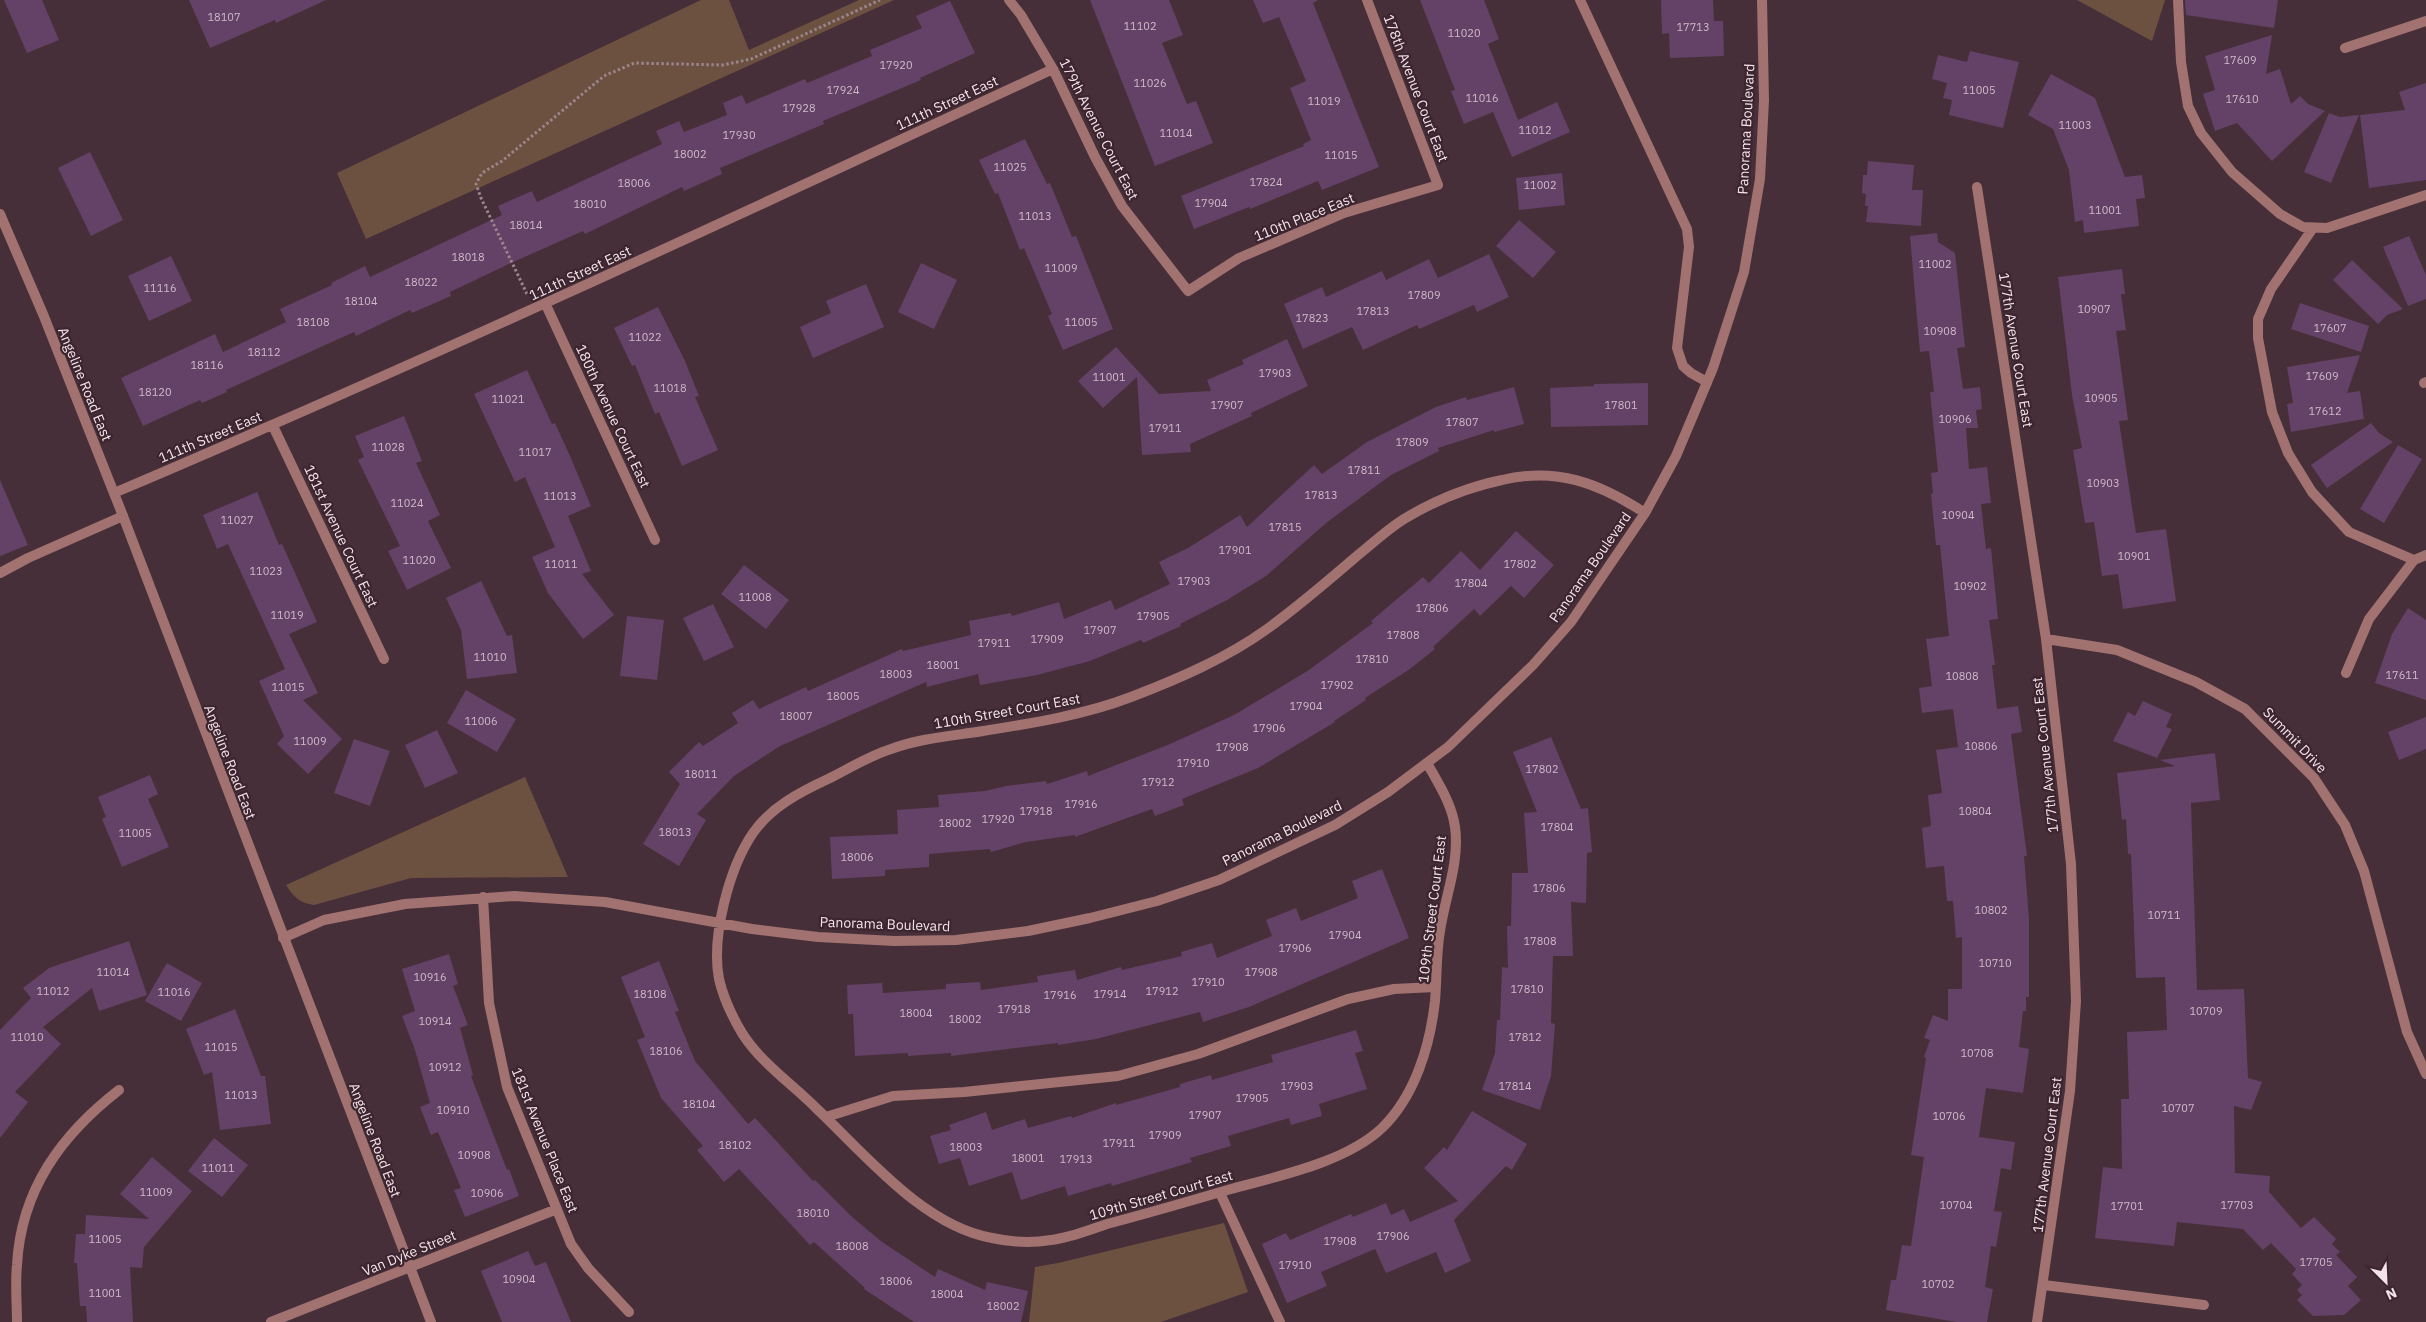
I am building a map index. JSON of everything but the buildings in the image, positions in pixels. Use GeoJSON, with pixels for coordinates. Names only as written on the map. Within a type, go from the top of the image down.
{"type":"FeatureCollection","features":[{"type":"Feature","properties":{"kind":"street","name":"179th Avenue Court East"},"geometry":{"type":"LineString","coordinates":[[1008,0],[1021,15],[1053,69],[1095,157],[1122,206],[1188,291]]}},
{"type":"Feature","properties":{"kind":"street","name":"178th Avenue Court East"},"geometry":{"type":"LineString","coordinates":[[1367,0],[1438,185]]}},
{"type":"Feature","properties":{"kind":"street"},"geometry":{"type":"LineString","coordinates":[[1580,0],[1687,229],[1689,247],[1677,348],[1683,366],[1707,382]]}},
{"type":"Feature","properties":{"kind":"street","name":"Panorama Boulevard"},"geometry":{"type":"LineString","coordinates":[[282,938],[324,920],[405,904],[514,896],[605,902],[722,923],[818,937],[894,941],[956,940],[1028,931],[1090,918],[1158,900],[1219,880],[1335,825],[1388,792],[1448,747],[1533,665],[1571,622],[1645,513],[1676,456],[1707,382],[1744,272],[1760,179],[1764,100],[1762,0]]}},
{"type":"Feature","properties":{"kind":"street"},"geometry":{"type":"LineString","coordinates":[[2178,0],[2181,62],[2188,106],[2201,133],[2232,172],[2280,214],[2303,227],[2326,228],[2426,195]]}},
{"type":"Feature","properties":{"kind":"street"},"geometry":{"type":"LineString","coordinates":[[2345,48],[2426,21]]}},
{"type":"Feature","properties":{"kind":"street","name":"111th Street East"},"geometry":{"type":"LineString","coordinates":[[114,493],[273,426],[534,310],[1053,69]]}},
{"type":"Feature","properties":{"kind":"street","name":"110th Place East"},"geometry":{"type":"LineString","coordinates":[[1188,291],[1239,258],[1344,213],[1438,185]]}},
{"type":"Feature","properties":{"kind":"street","name":"177th Avenue Court East"},"geometry":{"type":"LineString","coordinates":[[1977,187],[2046,639],[2071,864],[2076,1001],[2070,1091],[2044,1285],[2037,1322]]}},
{"type":"Feature","properties":{"kind":"street","name":"Angeline Road East"},"geometry":{"type":"LineString","coordinates":[[0,214],[43,314],[123,516],[282,938],[431,1322]]}},
{"type":"Feature","properties":{"kind":"street"},"geometry":{"type":"LineString","coordinates":[[2313,228],[2271,289],[2258,319],[2258,338],[2272,412],[2288,453],[2312,492],[2324,506],[2349,532],[2414,560]]}},
{"type":"Feature","properties":{"kind":"street","name":"180th Avenue Court East"},"geometry":{"type":"LineString","coordinates":[[546,304],[655,540]]}},
{"type":"Feature","properties":{"kind":"street","name":"181st Avenue Court East"},"geometry":{"type":"LineString","coordinates":[[273,426],[384,659]]}},
{"type":"Feature","properties":{"kind":"street","name":"110th Street Court East"},"geometry":{"type":"LineString","coordinates":[[722,923],[726,892],[738,859],[752,835],[767,816],[791,798],[888,750],[920,741],[1025,724],[1084,712],[1131,697],[1227,654],[1263,632],[1300,605],[1398,522],[1432,503],[1504,479],[1540,474],[1568,478],[1610,490],[1645,513]]}},
{"type":"Feature","properties":{"kind":"street"},"geometry":{"type":"LineString","coordinates":[[0,573],[28,558],[123,516]]}},
{"type":"Feature","properties":{"kind":"street"},"geometry":{"type":"LineString","coordinates":[[2346,674],[2369,619],[2414,560],[2426,555]]}},
{"type":"Feature","properties":{"kind":"street","name":"Summit Drive"},"geometry":{"type":"LineString","coordinates":[[2046,639],[2117,650],[2196,682],[2245,709],[2314,778],[2346,825],[2364,871],[2407,1032],[2426,1074]]}},
{"type":"Feature","properties":{"kind":"street","name":"109th Street Court East"},"geometry":{"type":"LineString","coordinates":[[722,923],[719,936],[719,976],[743,1036],[768,1063],[889,1178],[928,1210],[964,1230],[984,1237],[1006,1240],[1050,1240],[1220,1192],[1350,1152],[1382,1128],[1411,1087],[1420,1067],[1428,1039],[1441,922],[1452,877],[1456,844],[1455,822],[1448,800],[1427,763]]}},
{"type":"Feature","properties":{"kind":"street","name":"181st Avenue Place East"},"geometry":{"type":"LineString","coordinates":[[483,897],[489,1003],[498,1053],[507,1087],[571,1244],[588,1268],[629,1312]]}},
{"type":"Feature","properties":{"kind":"street"},"geometry":{"type":"LineString","coordinates":[[826,1117],[893,1096],[972,1091],[1118,1076],[1198,1054],[1348,999],[1394,990],[1435,987]]}},
{"type":"Feature","properties":{"kind":"street"},"geometry":{"type":"LineString","coordinates":[[17,1322],[16,1264],[21,1232],[29,1206],[43,1173],[60,1146],[89,1113],[119,1090]]}},
{"type":"Feature","properties":{"kind":"street"},"geometry":{"type":"LineString","coordinates":[[1220,1192],[1280,1322]]}},
{"type":"Feature","properties":{"kind":"street","name":"Van Dyke Street"},"geometry":{"type":"LineString","coordinates":[[271,1322],[557,1209]]}},
{"type":"Feature","properties":{"kind":"street"},"geometry":{"type":"LineString","coordinates":[[2044,1285],[2204,1306]]}},
{"type":"Feature","properties":{"kind":"path"},"geometry":{"type":"LineString","coordinates":[[534,310],[481,198],[476,184],[482,174],[502,161],[604,76],[618,69],[634,63],[723,65],[751,58],[880,0]]}},
{"type":"Feature","properties":{"kind":"shaded area"},"geometry":{"type":"Polygon","coordinates":[[[701,0],[729,0],[749,50],[859,0],[894,0],[366,239],[337,173],[701,0]]]}},
{"type":"Feature","properties":{"kind":"shaded area"},"geometry":{"type":"Polygon","coordinates":[[[2077,0],[2165,0],[2152,41],[2077,0]]]}},
{"type":"Feature","properties":{"kind":"shaded area"},"geometry":{"type":"Polygon","coordinates":[[[525,777],[568,877],[411,878],[314,905],[297,899],[286,885],[525,777]]]}},
{"type":"Feature","properties":{"kind":"shaded area"},"geometry":{"type":"Polygon","coordinates":[[[1224,1223],[1248,1292],[1161,1322],[1029,1322],[1035,1267],[1224,1223]]]}}]}
